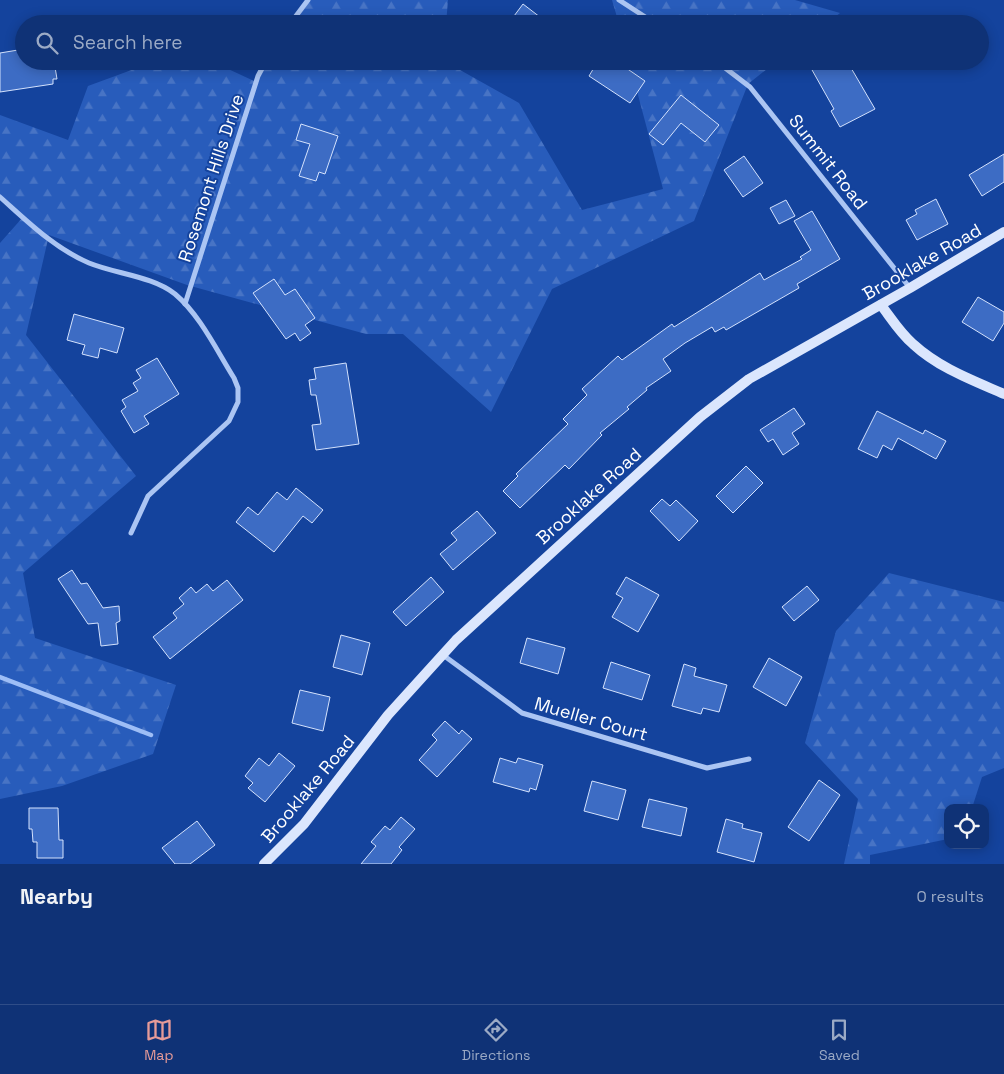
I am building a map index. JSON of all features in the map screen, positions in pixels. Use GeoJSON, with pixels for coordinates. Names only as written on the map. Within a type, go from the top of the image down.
{"type":"FeatureCollection","features":[{"type":"Feature","properties":{"kind":"street"},"geometry":{"type":"LineString","coordinates":[[297,15],[308,0]]}},
{"type":"Feature","properties":{"kind":"street"},"geometry":{"type":"LineString","coordinates":[[620,0],[642,15]]}},
{"type":"Feature","properties":{"kind":"street","name":"Rosemont Hills Drive"},"geometry":{"type":"LineString","coordinates":[[185,304],[261,70]]}},
{"type":"Feature","properties":{"kind":"street","name":"Summit Road"},"geometry":{"type":"LineString","coordinates":[[730,70],[750,87],[910,288]]}},
{"type":"Feature","properties":{"kind":"street"},"geometry":{"type":"LineString","coordinates":[[0,197],[49,240],[68,253],[90,263],[158,285],[173,293],[185,304],[234,378],[238,388],[238,402],[229,421],[148,496],[131,533]]}},
{"type":"Feature","properties":{"kind":"street","name":"Brooklake Road"},"geometry":{"type":"LineString","coordinates":[[264,864],[304,824],[388,715],[442,655],[700,417],[749,379],[881,305],[1004,232]]}},
{"type":"Feature","properties":{"kind":"street"},"geometry":{"type":"LineString","coordinates":[[881,305],[903,334],[926,356],[955,372],[1004,394]]}},
{"type":"Feature","properties":{"kind":"street","name":"Mueller Court"},"geometry":{"type":"LineString","coordinates":[[442,655],[522,713],[707,768],[750,759]]}},
{"type":"Feature","properties":{"kind":"green space"},"geometry":{"type":"Polygon","coordinates":[[[310,0],[448,0],[447,15],[300,15],[310,0]]]}},
{"type":"Feature","properties":{"kind":"green space"},"geometry":{"type":"Polygon","coordinates":[[[612,0],[795,0],[840,13],[837,15],[616,15],[612,0]]]}},
{"type":"Feature","properties":{"kind":"green space"},"geometry":{"type":"Polygon","coordinates":[[[132,70],[230,70],[254,81],[262,70],[460,70],[519,103],[582,210],[663,189],[631,70],[766,70],[748,84],[694,221],[552,289],[491,412],[403,334],[366,334],[187,285],[49,235],[26,335],[136,476],[23,573],[35,638],[176,685],[153,754],[62,786],[0,799],[0,243],[23,217],[0,198],[0,115],[68,140],[88,86],[132,70]]]}},
{"type":"Feature","properties":{"kind":"green space"},"geometry":{"type":"Polygon","coordinates":[[[889,573],[1004,602],[1004,768],[982,777],[973,804],[944,804],[944,840],[870,855],[870,864],[844,864],[858,799],[805,743],[836,631],[889,573]]]}},
{"type":"Feature","properties":{"kind":"building"},"geometry":{"type":"Polygon","coordinates":[[[523,4],[537,15],[515,15],[523,4]]]}},
{"type":"Feature","properties":{"kind":"building"},"geometry":{"type":"Polygon","coordinates":[[[15,50],[15,70],[56,70],[57,79],[53,79],[53,84],[0,92],[0,53],[15,50]]]}},
{"type":"Feature","properties":{"kind":"building"},"geometry":{"type":"Polygon","coordinates":[[[593,70],[629,70],[645,81],[630,103],[589,76],[593,70]]]}},
{"type":"Feature","properties":{"kind":"building"},"geometry":{"type":"Polygon","coordinates":[[[812,70],[852,70],[875,109],[840,127],[831,111],[834,109],[812,70]]]}},
{"type":"Feature","properties":{"kind":"building"},"geometry":{"type":"Polygon","coordinates":[[[681,95],[719,125],[705,142],[681,123],[663,145],[649,134],[681,95]]]}},
{"type":"Feature","properties":{"kind":"building"},"geometry":{"type":"Polygon","coordinates":[[[301,124],[338,136],[325,174],[319,172],[316,181],[299,176],[310,144],[296,140],[301,124]]]}},
{"type":"Feature","properties":{"kind":"building"},"geometry":{"type":"Polygon","coordinates":[[[1004,154],[1004,182],[982,196],[969,175],[1004,154]]]}},
{"type":"Feature","properties":{"kind":"building"},"geometry":{"type":"Polygon","coordinates":[[[744,156],[763,183],[743,197],[724,170],[744,156]]]}},
{"type":"Feature","properties":{"kind":"building"},"geometry":{"type":"Polygon","coordinates":[[[936,199],[948,224],[917,240],[906,220],[917,214],[915,210],[936,199]]]}},
{"type":"Feature","properties":{"kind":"building"},"geometry":{"type":"Polygon","coordinates":[[[786,200],[795,216],[779,224],[770,208],[786,200]]]}},
{"type":"Feature","properties":{"kind":"building"},"geometry":{"type":"Polygon","coordinates":[[[812,211],[840,259],[797,284],[799,288],[726,330],[724,327],[715,332],[712,327],[663,359],[671,371],[646,388],[647,390],[627,407],[629,409],[600,433],[602,435],[569,469],[565,465],[520,508],[503,491],[518,476],[516,474],[568,424],[563,419],[587,395],[582,389],[618,356],[622,360],[672,324],[674,327],[760,273],[764,280],[802,259],[800,257],[811,250],[794,221],[812,211]]]}},
{"type":"Feature","properties":{"kind":"building"},"geometry":{"type":"Polygon","coordinates":[[[274,279],[285,295],[295,289],[315,318],[305,325],[311,333],[300,341],[295,333],[286,339],[253,293],[274,279]]]}},
{"type":"Feature","properties":{"kind":"building"},"geometry":{"type":"Polygon","coordinates":[[[978,297],[1004,312],[1004,323],[993,341],[962,322],[978,297]]]}},
{"type":"Feature","properties":{"kind":"building"},"geometry":{"type":"Polygon","coordinates":[[[74,314],[124,328],[117,353],[100,348],[98,358],[82,354],[85,345],[67,340],[74,314]]]}},
{"type":"Feature","properties":{"kind":"building"},"geometry":{"type":"Polygon","coordinates":[[[157,358],[179,394],[144,416],[149,424],[134,433],[121,411],[126,407],[122,400],[138,391],[133,383],[141,378],[136,370],[157,358]]]}},
{"type":"Feature","properties":{"kind":"building"},"geometry":{"type":"Polygon","coordinates":[[[346,363],[359,444],[316,450],[312,425],[321,424],[316,395],[311,395],[309,380],[316,379],[314,368],[346,363]]]}},
{"type":"Feature","properties":{"kind":"building"},"geometry":{"type":"Polygon","coordinates":[[[794,408],[805,424],[792,433],[799,444],[783,455],[773,439],[768,442],[760,430],[794,408]]]}},
{"type":"Feature","properties":{"kind":"building"},"geometry":{"type":"Polygon","coordinates":[[[877,411],[923,434],[925,430],[946,441],[936,459],[898,438],[892,450],[883,445],[877,458],[858,449],[877,411]]]}},
{"type":"Feature","properties":{"kind":"building"},"geometry":{"type":"Polygon","coordinates":[[[746,466],[763,483],[733,513],[716,496],[746,466]]]}},
{"type":"Feature","properties":{"kind":"building"},"geometry":{"type":"Polygon","coordinates":[[[296,488],[323,510],[312,523],[303,516],[274,552],[236,522],[248,507],[258,515],[277,492],[287,500],[296,488]]]}},
{"type":"Feature","properties":{"kind":"building"},"geometry":{"type":"Polygon","coordinates":[[[662,499],[670,506],[676,500],[698,521],[679,541],[650,511],[662,499]]]}},
{"type":"Feature","properties":{"kind":"building"},"geometry":{"type":"Polygon","coordinates":[[[477,511],[496,533],[453,570],[440,554],[457,540],[451,533],[477,511]]]}},
{"type":"Feature","properties":{"kind":"building"},"geometry":{"type":"Polygon","coordinates":[[[72,570],[81,584],[87,583],[103,608],[119,606],[120,621],[116,623],[118,644],[101,646],[98,623],[88,624],[58,579],[72,570]]]}},
{"type":"Feature","properties":{"kind":"building"},"geometry":{"type":"Polygon","coordinates":[[[431,577],[444,592],[406,626],[393,612],[431,577]]]}},
{"type":"Feature","properties":{"kind":"building"},"geometry":{"type":"Polygon","coordinates":[[[626,577],[659,595],[638,632],[612,617],[623,598],[616,594],[626,577]]]}},
{"type":"Feature","properties":{"kind":"building"},"geometry":{"type":"Polygon","coordinates":[[[227,580],[243,600],[170,659],[153,637],[177,618],[173,613],[184,604],[179,598],[191,587],[196,593],[207,584],[213,591],[227,580]]]}},
{"type":"Feature","properties":{"kind":"building"},"geometry":{"type":"Polygon","coordinates":[[[807,586],[819,600],[794,621],[782,607],[807,586]]]}},
{"type":"Feature","properties":{"kind":"building"},"geometry":{"type":"Polygon","coordinates":[[[341,635],[370,643],[362,675],[333,667],[341,635]]]}},
{"type":"Feature","properties":{"kind":"building"},"geometry":{"type":"Polygon","coordinates":[[[527,638],[565,648],[558,674],[520,663],[527,638]]]}},
{"type":"Feature","properties":{"kind":"building"},"geometry":{"type":"Polygon","coordinates":[[[769,658],[802,677],[786,706],[753,687],[769,658]]]}},
{"type":"Feature","properties":{"kind":"building"},"geometry":{"type":"Polygon","coordinates":[[[611,662],[650,675],[642,700],[603,688],[611,662]]]}},
{"type":"Feature","properties":{"kind":"building"},"geometry":{"type":"Polygon","coordinates":[[[684,664],[696,668],[694,676],[727,685],[719,712],[703,708],[701,714],[672,706],[684,664]]]}},
{"type":"Feature","properties":{"kind":"building"},"geometry":{"type":"Polygon","coordinates":[[[300,690],[330,697],[323,731],[292,723],[300,690]]]}},
{"type":"Feature","properties":{"kind":"building"},"geometry":{"type":"Polygon","coordinates":[[[445,721],[459,734],[462,730],[472,739],[437,777],[419,760],[437,740],[432,735],[445,721]]]}},
{"type":"Feature","properties":{"kind":"building"},"geometry":{"type":"Polygon","coordinates":[[[279,753],[295,766],[265,802],[248,788],[253,783],[245,776],[259,758],[269,766],[279,753]]]}},
{"type":"Feature","properties":{"kind":"building"},"geometry":{"type":"Polygon","coordinates":[[[500,758],[516,763],[518,758],[543,765],[536,790],[530,788],[529,792],[493,782],[500,758]]]}},
{"type":"Feature","properties":{"kind":"building"},"geometry":{"type":"Polygon","coordinates":[[[819,780],[840,795],[809,841],[788,827],[819,780]]]}},
{"type":"Feature","properties":{"kind":"building"},"geometry":{"type":"Polygon","coordinates":[[[592,781],[626,790],[618,820],[584,811],[592,781]]]}},
{"type":"Feature","properties":{"kind":"building"},"geometry":{"type":"Polygon","coordinates":[[[649,799],[687,808],[681,836],[642,827],[649,799]]]}},
{"type":"Feature","properties":{"kind":"building"},"geometry":{"type":"Polygon","coordinates":[[[29,808],[58,808],[59,840],[63,840],[63,858],[37,858],[37,842],[33,842],[32,829],[29,829],[29,808]]]}},
{"type":"Feature","properties":{"kind":"building"},"geometry":{"type":"Polygon","coordinates":[[[401,817],[415,829],[399,847],[402,850],[391,864],[361,864],[376,846],[371,842],[385,826],[390,830],[401,817]]]}},
{"type":"Feature","properties":{"kind":"building"},"geometry":{"type":"Polygon","coordinates":[[[726,819],[743,824],[742,828],[762,833],[754,862],[717,852],[726,819]]]}},
{"type":"Feature","properties":{"kind":"building"},"geometry":{"type":"Polygon","coordinates":[[[197,821],[215,845],[190,864],[175,864],[162,848],[197,821]]]}},
{"type":"Feature","properties":{"kind":"waterway"},"geometry":{"type":"LineString","coordinates":[[0,677],[151,735]]}}]}
